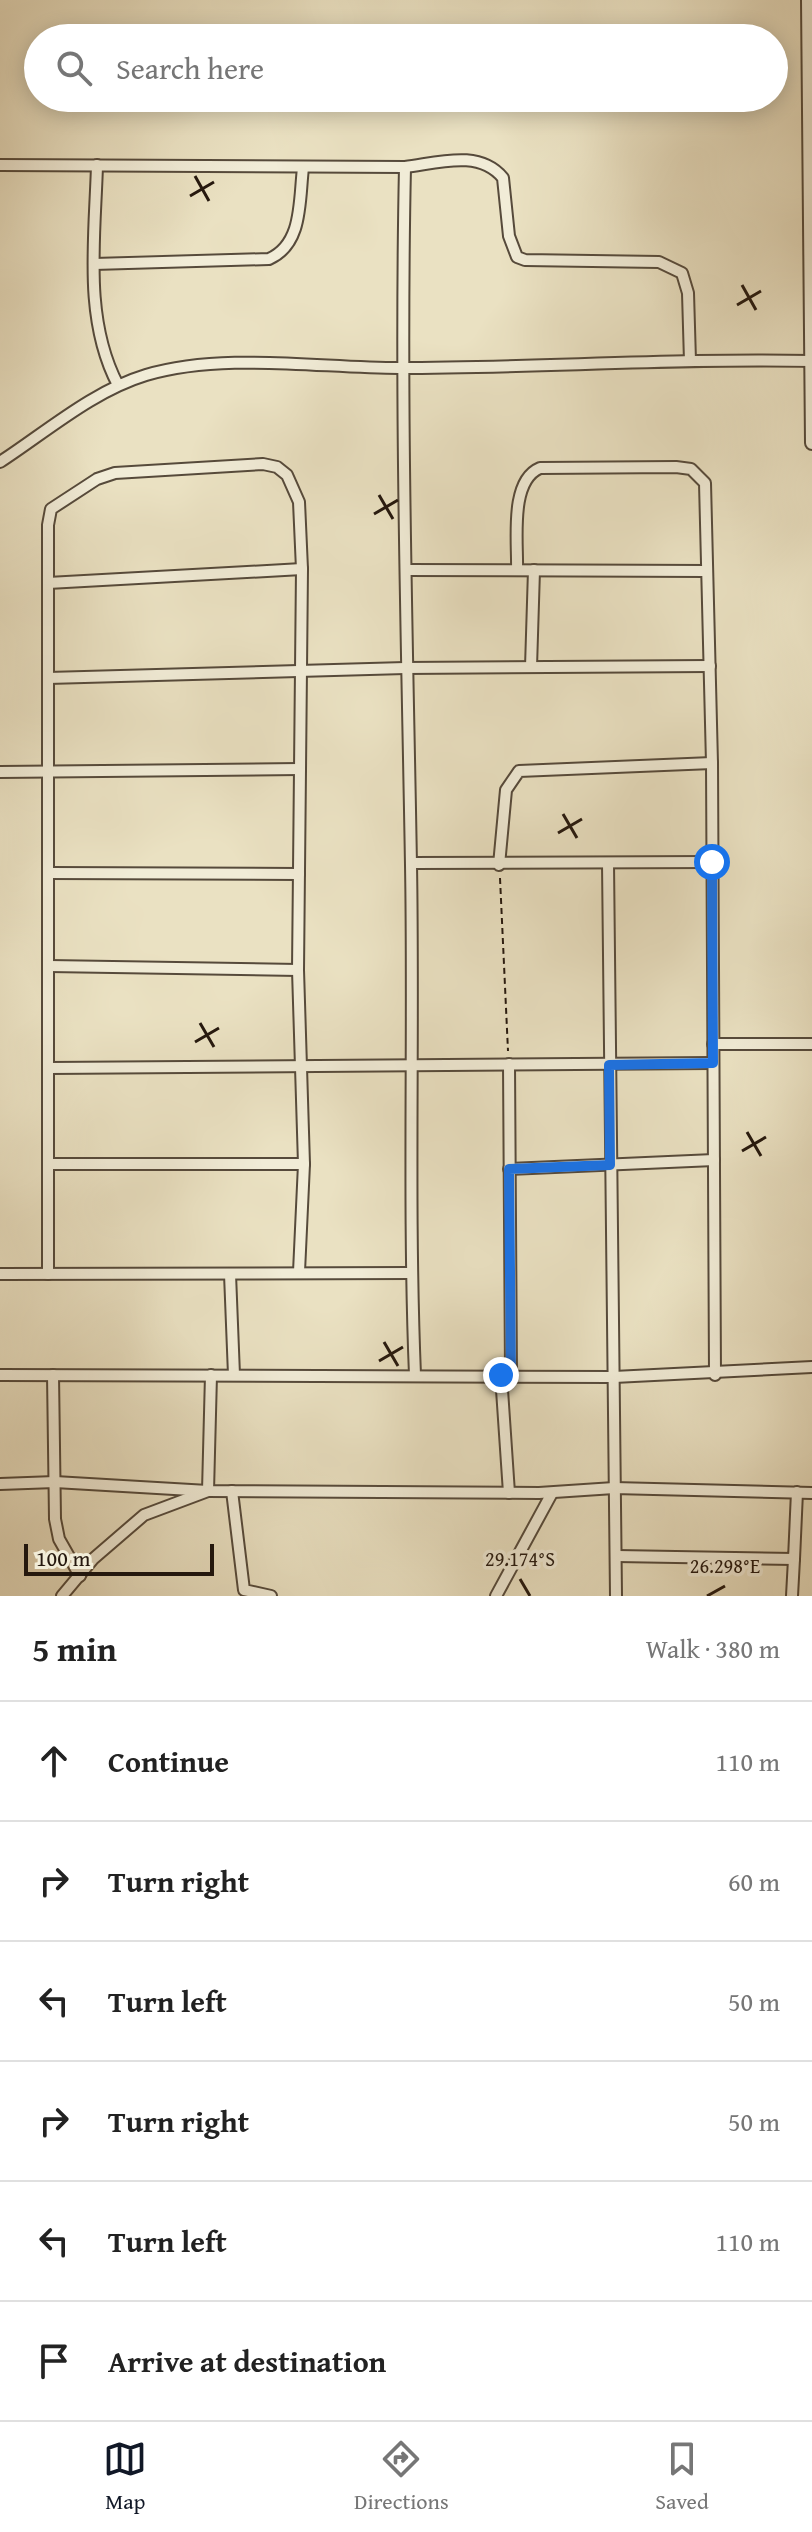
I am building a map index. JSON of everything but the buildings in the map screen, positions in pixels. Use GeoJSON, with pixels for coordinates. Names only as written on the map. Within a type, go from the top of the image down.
{"type":"FeatureCollection","features":[{"type":"Feature","properties":{"kind":"street"},"geometry":{"type":"LineString","coordinates":[[808,0],[812,443]]}},
{"type":"Feature","properties":{"kind":"street"},"geometry":{"type":"LineString","coordinates":[[0,165],[405,167],[469,159],[495,168],[503,178],[511,248],[525,260],[659,262],[678,269],[688,293],[690,361]]}},
{"type":"Feature","properties":{"kind":"street"},"geometry":{"type":"LineString","coordinates":[[97,165],[94,264],[99,341],[118,385]]}},
{"type":"Feature","properties":{"kind":"street"},"geometry":{"type":"LineString","coordinates":[[405,167],[400,368],[407,467],[405,668],[411,863],[411,1273],[415,1375]]}},
{"type":"Feature","properties":{"kind":"street"},"geometry":{"type":"LineString","coordinates":[[94,264],[269,259],[283,253],[296,228],[303,168]]}},
{"type":"Feature","properties":{"kind":"street"},"geometry":{"type":"LineString","coordinates":[[0,462],[118,385],[147,375],[221,364],[400,368],[811,361]]}},
{"type":"Feature","properties":{"kind":"street"},"geometry":{"type":"LineString","coordinates":[[48,1274],[48,583],[51,509],[97,479],[115,473],[263,464],[277,467],[294,486],[299,502],[302,569],[298,970],[304,1164],[299,1272]]}},
{"type":"Feature","properties":{"kind":"street"},"geometry":{"type":"LineString","coordinates":[[517,570],[520,489],[533,471],[657,467],[691,469],[705,483],[712,763],[715,1375]]}},
{"type":"Feature","properties":{"kind":"street"},"geometry":{"type":"LineString","coordinates":[[48,583],[302,569]]}},
{"type":"Feature","properties":{"kind":"street"},"geometry":{"type":"LineString","coordinates":[[406,570],[707,571]]}},
{"type":"Feature","properties":{"kind":"street"},"geometry":{"type":"LineString","coordinates":[[531,667],[534,570]]}},
{"type":"Feature","properties":{"kind":"street"},"geometry":{"type":"LineString","coordinates":[[48,678],[405,668],[710,666]]}},
{"type":"Feature","properties":{"kind":"street"},"geometry":{"type":"LineString","coordinates":[[499,865],[506,790],[519,771],[712,763]]}},
{"type":"Feature","properties":{"kind":"street"},"geometry":{"type":"LineString","coordinates":[[0,772],[48,774],[300,769]]}},
{"type":"Feature","properties":{"kind":"street"},"geometry":{"type":"LineString","coordinates":[[411,863],[712,862]]}},
{"type":"Feature","properties":{"kind":"street"},"geometry":{"type":"LineString","coordinates":[[608,863],[616,1596]]}},
{"type":"Feature","properties":{"kind":"street"},"geometry":{"type":"LineString","coordinates":[[49,873],[299,874]]}},
{"type":"Feature","properties":{"kind":"street"},"geometry":{"type":"LineString","coordinates":[[49,966],[298,970]]}},
{"type":"Feature","properties":{"kind":"street"},"geometry":{"type":"LineString","coordinates":[[713,1044],[812,1044]]}},
{"type":"Feature","properties":{"kind":"street"},"geometry":{"type":"LineString","coordinates":[[49,1068],[713,1063]]}},
{"type":"Feature","properties":{"kind":"street"},"geometry":{"type":"LineString","coordinates":[[509,1064],[506,1375],[509,1493]]}},
{"type":"Feature","properties":{"kind":"street"},"geometry":{"type":"LineString","coordinates":[[509,1169],[714,1160]]}},
{"type":"Feature","properties":{"kind":"street"},"geometry":{"type":"LineString","coordinates":[[49,1164],[304,1164]]}},
{"type":"Feature","properties":{"kind":"street"},"geometry":{"type":"LineString","coordinates":[[0,1274],[411,1273]]}},
{"type":"Feature","properties":{"kind":"street"},"geometry":{"type":"LineString","coordinates":[[230,1274],[234,1375]]}},
{"type":"Feature","properties":{"kind":"street"},"geometry":{"type":"LineString","coordinates":[[0,1375],[614,1377],[715,1375],[812,1367]]}},
{"type":"Feature","properties":{"kind":"street"},"geometry":{"type":"LineString","coordinates":[[53,1375],[59,1539],[80,1576]]}},
{"type":"Feature","properties":{"kind":"street"},"geometry":{"type":"LineString","coordinates":[[208,1491],[211,1375]]}},
{"type":"Feature","properties":{"kind":"street"},"geometry":{"type":"LineString","coordinates":[[0,1484],[55,1482],[208,1491],[552,1493],[614,1488],[812,1493]]}},
{"type":"Feature","properties":{"kind":"street"},"geometry":{"type":"LineString","coordinates":[[62,1596],[93,1559],[144,1515],[208,1491]]}},
{"type":"Feature","properties":{"kind":"street"},"geometry":{"type":"LineString","coordinates":[[232,1491],[244,1590],[271,1596]]}},
{"type":"Feature","properties":{"kind":"street"},"geometry":{"type":"LineString","coordinates":[[792,1596],[797,1492]]}},
{"type":"Feature","properties":{"kind":"street"},"geometry":{"type":"LineString","coordinates":[[496,1596],[552,1493]]}},
{"type":"Feature","properties":{"kind":"street"},"geometry":{"type":"LineString","coordinates":[[617,1556],[794,1559]]}},
{"type":"Feature","properties":{"kind":"path"},"geometry":{"type":"LineString","coordinates":[[499,865],[509,1064]]}},
{"type":"Feature","properties":{"kind":"route"},"geometry":{"type":"LineString","coordinates":[[501,1375],[511,1375],[509,1169],[610,1165],[609,1065],[713,1063],[712,862]]}}]}
